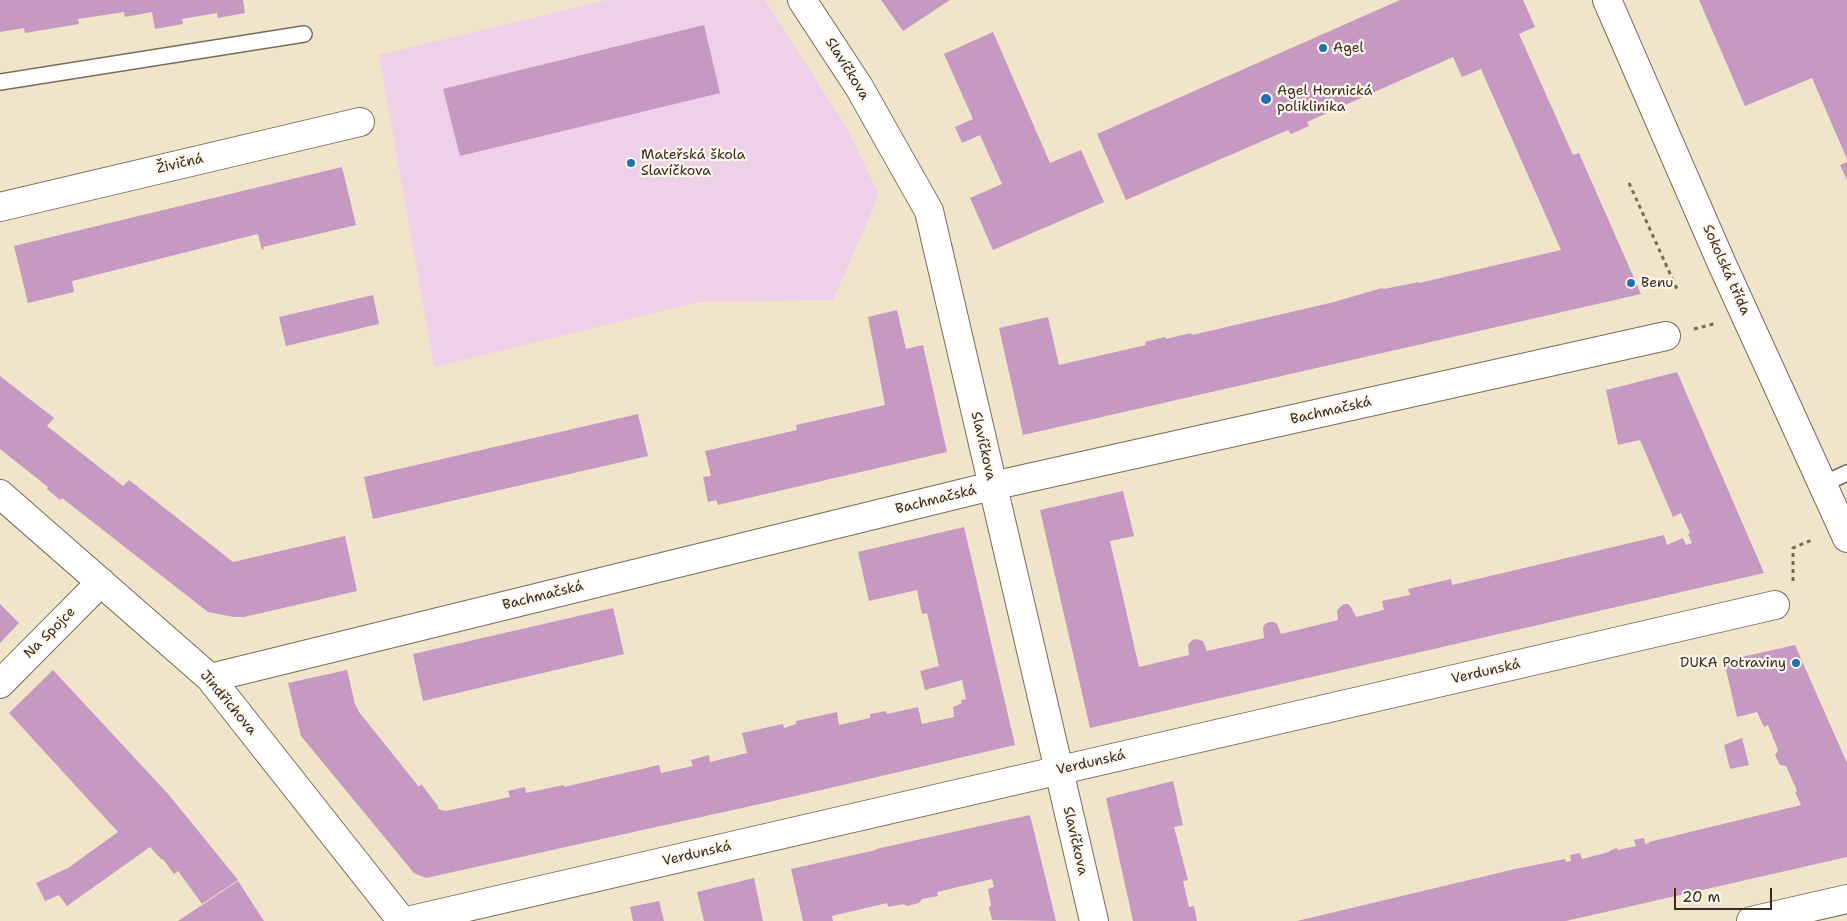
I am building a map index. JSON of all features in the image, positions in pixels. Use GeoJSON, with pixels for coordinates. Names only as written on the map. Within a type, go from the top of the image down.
{"type":"FeatureCollection","features":[{"type":"Feature","properties":{"kind":"street","name":"Slavíčkova"},"geometry":{"type":"LineString","coordinates":[[802,0],[860,87],[929,211],[1094,921]]}},
{"type":"Feature","properties":{"kind":"street","name":"Sokolská třída"},"geometry":{"type":"LineString","coordinates":[[1607,0],[1746,316],[1835,479],[1845,533]]}},
{"type":"Feature","properties":{"kind":"street","name":"Živičná"},"geometry":{"type":"LineString","coordinates":[[0,207],[360,122]]}},
{"type":"Feature","properties":{"kind":"street","name":"Bachmačská"},"geometry":{"type":"LineString","coordinates":[[210,678],[992,486],[1666,336]]}},
{"type":"Feature","properties":{"kind":"street","name":"Jindřichova"},"geometry":{"type":"LineString","coordinates":[[0,494],[210,678],[402,921]]}},
{"type":"Feature","properties":{"kind":"street","name":"Na Spojce"},"geometry":{"type":"LineString","coordinates":[[0,684],[101,582]]}},
{"type":"Feature","properties":{"kind":"street","name":"Verdunská"},"geometry":{"type":"LineString","coordinates":[[407,921],[1775,605]]}},
{"type":"Feature","properties":{"kind":"street"},"geometry":{"type":"LineString","coordinates":[[1751,921],[1847,899]]}},
{"type":"Feature","properties":{"kind":"lane"},"geometry":{"type":"LineString","coordinates":[[0,82],[304,34]]}},
{"type":"Feature","properties":{"kind":"path"},"geometry":{"type":"LineString","coordinates":[[1630,183],[1677,289]]}},
{"type":"Feature","properties":{"kind":"path"},"geometry":{"type":"LineString","coordinates":[[1666,336],[1746,316]]}},
{"type":"Feature","properties":{"kind":"path"},"geometry":{"type":"LineString","coordinates":[[1775,605],[1793,601],[1793,548],[1845,533]]}},
{"type":"Feature","properties":{"kind":"shaded area","name":"Mateřská škola Slavíčkova"},"geometry":{"type":"Polygon","coordinates":[[[607,0],[765,0],[848,130],[879,195],[833,300],[699,302],[434,367],[379,55],[607,0]]]}},
{"type":"Feature","properties":{"kind":"building"},"geometry":{"type":"Polygon","coordinates":[[[0,0],[243,0],[245,13],[218,18],[217,13],[182,19],[183,24],[155,29],[152,12],[125,17],[124,12],[78,19],[79,24],[25,33],[24,28],[0,32],[0,0]]]}},
{"type":"Feature","properties":{"kind":"building"},"geometry":{"type":"Polygon","coordinates":[[[881,0],[950,0],[903,31],[881,0]]]}},
{"type":"Feature","properties":{"kind":"building"},"geometry":{"type":"Polygon","coordinates":[[[1400,0],[1523,0],[1535,27],[1519,34],[1573,155],[1579,153],[1641,294],[1023,435],[999,328],[1048,317],[1059,365],[1146,345],[1145,342],[1165,337],[1166,339],[1191,333],[1192,335],[1334,302],[1382,288],[1419,283],[1561,250],[1481,69],[1462,77],[1453,57],[1307,122],[1309,126],[1291,134],[1288,130],[1126,200],[1097,134],[1400,0]]]}},
{"type":"Feature","properties":{"kind":"building"},"geometry":{"type":"Polygon","coordinates":[[[1699,0],[1847,0],[1847,159],[1812,78],[1745,106],[1699,0]]]}},
{"type":"Feature","properties":{"kind":"building"},"geometry":{"type":"Polygon","coordinates":[[[704,25],[720,93],[460,156],[443,89],[704,25]]]}},
{"type":"Feature","properties":{"kind":"building"},"geometry":{"type":"Polygon","coordinates":[[[993,32],[1050,163],[1081,150],[1104,202],[993,250],[970,198],[1002,184],[980,135],[962,143],[955,127],[973,119],[944,54],[993,32]]]}},
{"type":"Feature","properties":{"kind":"building"},"geometry":{"type":"Polygon","coordinates":[[[1847,162],[1847,180],[1840,165],[1847,162]]]}},
{"type":"Feature","properties":{"kind":"building"},"geometry":{"type":"Polygon","coordinates":[[[342,167],[356,225],[263,247],[264,249],[262,250],[258,234],[72,281],[74,292],[28,303],[14,246],[342,167]]]}},
{"type":"Feature","properties":{"kind":"building"},"geometry":{"type":"Polygon","coordinates":[[[373,295],[379,324],[286,346],[279,317],[373,295]]]}},
{"type":"Feature","properties":{"kind":"building"},"geometry":{"type":"Polygon","coordinates":[[[897,310],[906,349],[923,345],[947,452],[718,505],[716,500],[708,502],[703,477],[711,476],[705,451],[797,430],[796,425],[885,405],[868,317],[897,310]]]}},
{"type":"Feature","properties":{"kind":"building"},"geometry":{"type":"Polygon","coordinates":[[[1677,372],[1764,573],[1090,728],[1040,510],[1123,491],[1134,536],[1110,541],[1139,667],[1189,655],[1188,645],[1195,639],[1203,641],[1207,651],[1264,638],[1263,628],[1269,622],[1277,624],[1281,634],[1338,620],[1337,611],[1344,604],[1348,604],[1351,607],[1356,617],[1384,610],[1382,601],[1410,595],[1408,589],[1451,579],[1452,585],[1664,535],[1667,545],[1683,538],[1686,545],[1692,543],[1688,534],[1690,533],[1681,513],[1673,517],[1640,440],[1618,445],[1606,390],[1677,372]]]}},
{"type":"Feature","properties":{"kind":"building"},"geometry":{"type":"Polygon","coordinates":[[[0,376],[54,418],[47,426],[123,486],[129,480],[233,562],[345,536],[357,591],[244,617],[208,612],[62,498],[60,500],[47,489],[48,487],[0,449],[0,376]]]}},
{"type":"Feature","properties":{"kind":"building"},"geometry":{"type":"Polygon","coordinates":[[[638,414],[648,456],[373,519],[364,477],[638,414]]]}},
{"type":"Feature","properties":{"kind":"building"},"geometry":{"type":"Polygon","coordinates":[[[964,527],[1015,745],[426,878],[414,873],[301,736],[288,683],[347,670],[355,704],[359,712],[419,787],[421,784],[438,806],[438,809],[446,811],[510,797],[508,791],[525,787],[526,793],[564,785],[564,787],[659,765],[661,773],[693,766],[691,760],[709,755],[710,762],[747,753],[742,733],[783,724],[784,728],[796,724],[796,721],[837,712],[839,725],[870,718],[870,714],[886,711],[887,714],[918,707],[922,724],[954,717],[953,707],[962,703],[961,700],[966,699],[962,680],[925,690],[920,671],[939,666],[927,613],[922,614],[917,590],[869,601],[858,552],[964,527]]]}},
{"type":"Feature","properties":{"kind":"building"},"geometry":{"type":"Polygon","coordinates":[[[0,604],[19,623],[0,643],[0,604]]]}},
{"type":"Feature","properties":{"kind":"building"},"geometry":{"type":"Polygon","coordinates":[[[613,608],[624,654],[423,701],[413,654],[613,608]]]}},
{"type":"Feature","properties":{"kind":"building"},"geometry":{"type":"Polygon","coordinates":[[[1795,645],[1847,763],[1847,857],[1566,921],[1297,921],[1515,869],[1565,859],[1566,862],[1571,861],[1570,855],[1580,853],[1582,859],[1617,848],[1618,850],[1636,846],[1634,840],[1644,838],[1645,844],[1801,805],[1786,766],[1780,765],[1775,755],[1778,750],[1768,725],[1764,727],[1757,712],[1737,717],[1724,661],[1795,645]]]}},
{"type":"Feature","properties":{"kind":"building"},"geometry":{"type":"Polygon","coordinates":[[[53,670],[169,795],[238,880],[202,904],[178,871],[174,874],[163,859],[150,847],[67,906],[59,895],[45,901],[36,883],[68,868],[118,832],[9,713],[53,670]]]}},
{"type":"Feature","properties":{"kind":"building"},"geometry":{"type":"Polygon","coordinates":[[[1742,738],[1749,765],[1730,769],[1724,745],[1742,738]]]}},
{"type":"Feature","properties":{"kind":"building"},"geometry":{"type":"Polygon","coordinates":[[[1173,781],[1183,825],[1174,827],[1188,880],[1183,881],[1189,907],[1194,906],[1197,921],[1133,921],[1106,798],[1173,781]]]}},
{"type":"Feature","properties":{"kind":"building"},"geometry":{"type":"Polygon","coordinates":[[[1030,815],[1056,921],[992,920],[988,889],[994,887],[992,879],[937,892],[938,896],[922,899],[919,903],[907,906],[904,904],[888,907],[887,903],[832,916],[833,921],[803,921],[791,869],[1030,815]]]}},
{"type":"Feature","properties":{"kind":"building"},"geometry":{"type":"Polygon","coordinates":[[[754,878],[763,921],[704,921],[697,892],[754,878]]]}},
{"type":"Feature","properties":{"kind":"building"},"geometry":{"type":"Polygon","coordinates":[[[238,881],[264,921],[178,921],[238,881]]]}},
{"type":"Feature","properties":{"kind":"building"},"geometry":{"type":"Polygon","coordinates":[[[659,901],[664,921],[633,921],[630,907],[659,901]]]}},
{"type":"Feature","properties":{"kind":"place","name":"Agel"},"geometry":{"type":"Point","coordinates":[1323,48]}},
{"type":"Feature","properties":{"kind":"place","name":"Agel Hornická poliklinika"},"geometry":{"type":"Point","coordinates":[1266,99]}},
{"type":"Feature","properties":{"kind":"place","name":"Mateřská škola Slavíčkova"},"geometry":{"type":"Point","coordinates":[631,163]}},
{"type":"Feature","properties":{"kind":"place","name":"Benu"},"geometry":{"type":"Point","coordinates":[1631,283]}},
{"type":"Feature","properties":{"kind":"place","name":"DUKA Potraviny"},"geometry":{"type":"Point","coordinates":[1796,663]}}]}
